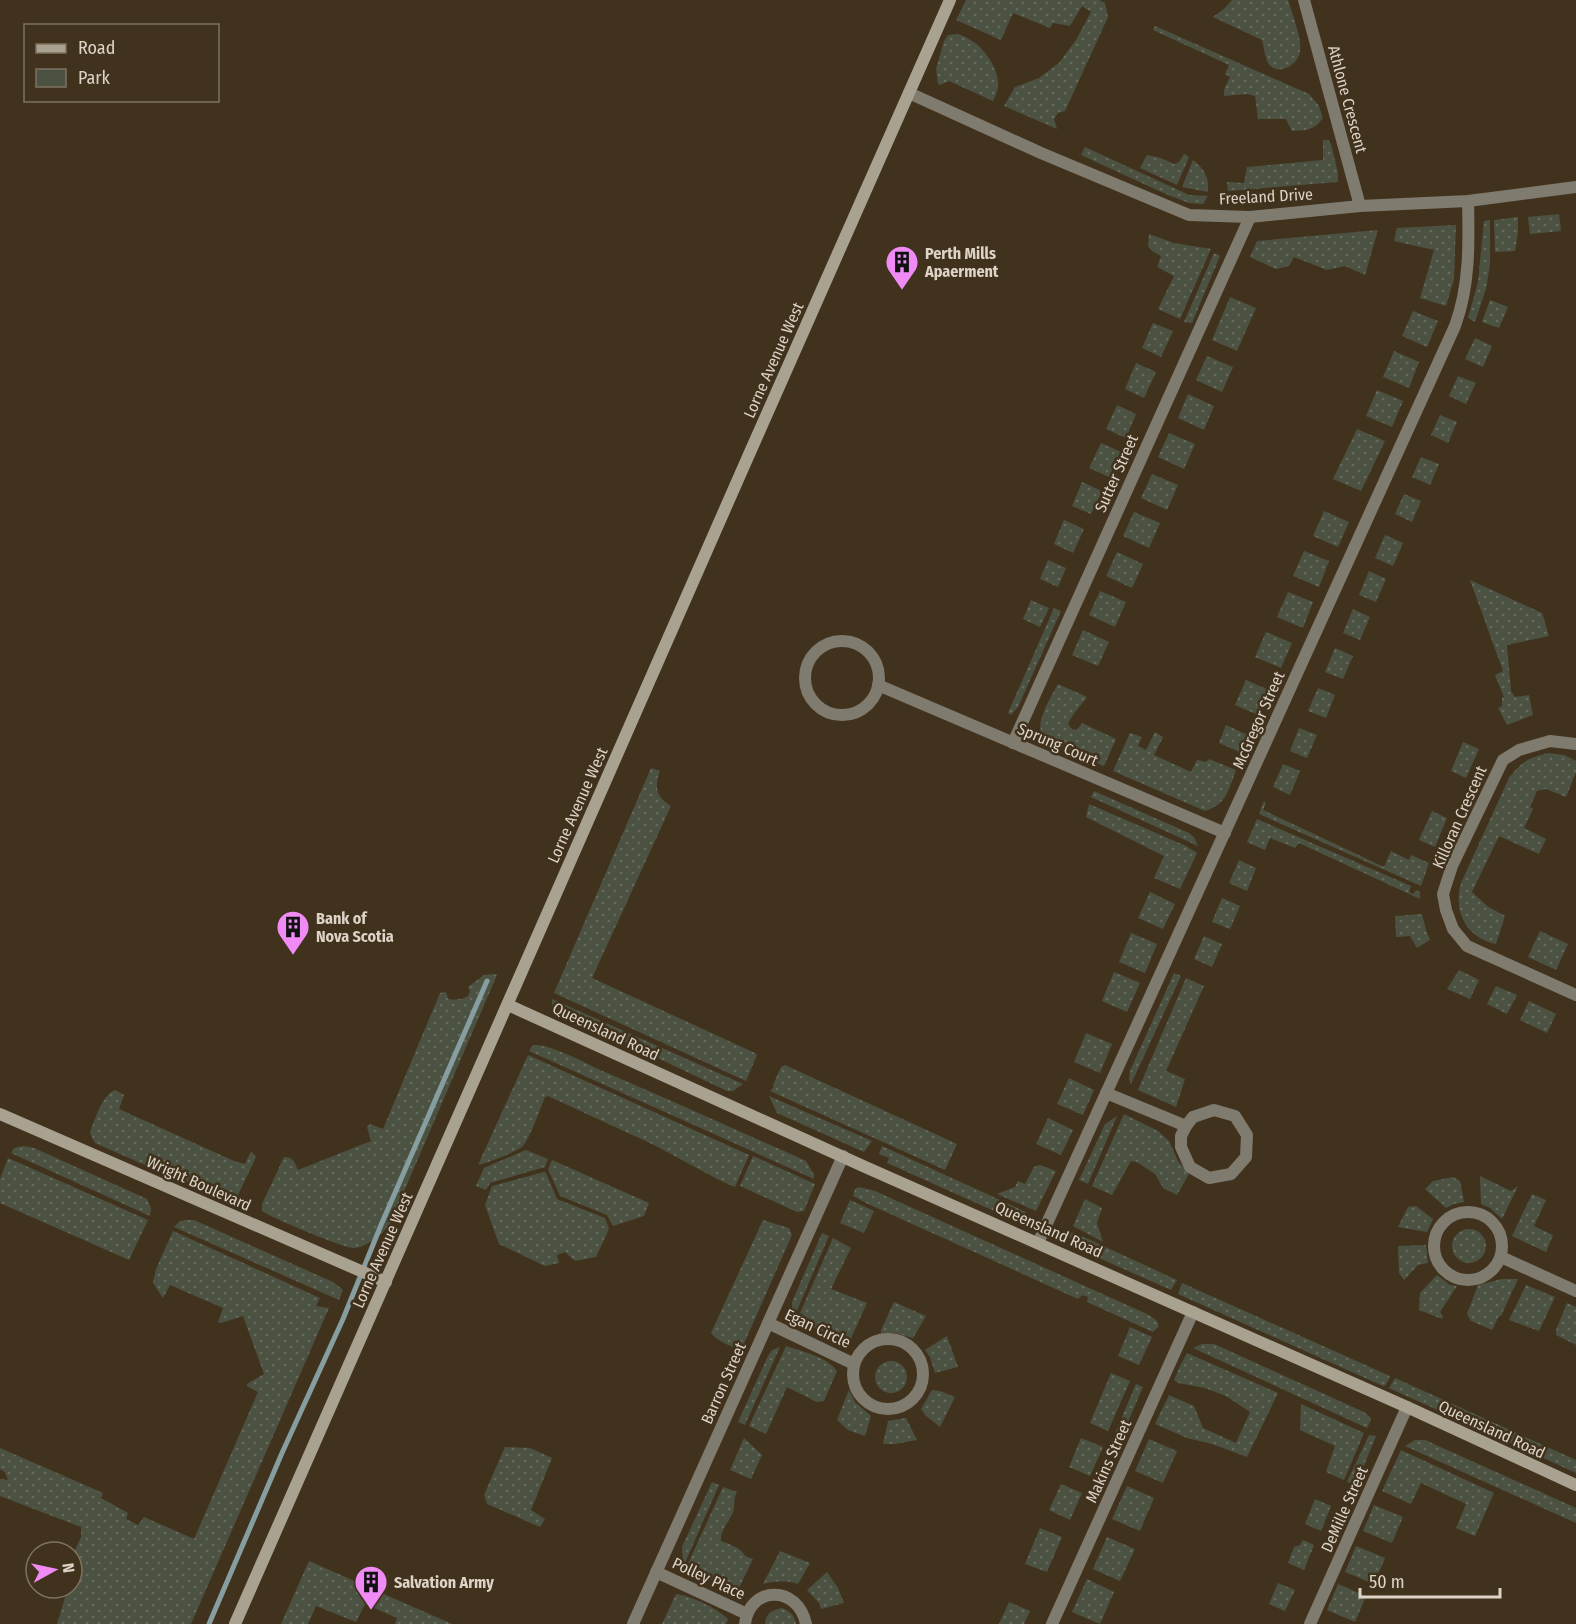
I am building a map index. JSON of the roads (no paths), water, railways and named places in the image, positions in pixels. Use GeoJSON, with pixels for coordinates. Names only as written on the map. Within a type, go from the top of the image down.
{"type":"FeatureCollection","features":[{"type":"Feature","properties":{"kind":"main road","name":"Lorne Avenue West"},"geometry":{"type":"LineString","coordinates":[[235,1624],[950,0]]}},
{"type":"Feature","properties":{"kind":"main road","name":"Queensland Road"},"geometry":{"type":"LineString","coordinates":[[508,1005],[1407,1407],[1576,1485]]}},
{"type":"Feature","properties":{"kind":"main road","name":"Wright Boulevard"},"geometry":{"type":"LineString","coordinates":[[0,1114],[386,1282]]}},
{"type":"Feature","properties":{"kind":"street","name":"Athlone Crescent"},"geometry":{"type":"LineString","coordinates":[[1304,0],[1360,206]]}},
{"type":"Feature","properties":{"kind":"street","name":"Freeland Drive"},"geometry":{"type":"LineString","coordinates":[[909,93],[1041,153],[1189,215],[1250,217],[1360,206],[1468,201],[1576,187]]}},
{"type":"Feature","properties":{"kind":"street","name":"McGregor Street"},"geometry":{"type":"LineString","coordinates":[[1038,1243],[1455,326],[1468,269],[1470,245],[1468,201]]}},
{"type":"Feature","properties":{"kind":"street","name":"Sutter Street"},"geometry":{"type":"LineString","coordinates":[[1013,742],[1250,217]]}},
{"type":"Feature","properties":{"kind":"street"},"geometry":{"type":"LineString","coordinates":[[842,641],[855,643],[867,651],[878,672],[878,685],[865,706],[843,715],[825,711],[816,704],[806,688],[804,678],[807,665],[819,648],[842,641]]}},
{"type":"Feature","properties":{"kind":"street","name":"Sprung Court"},"geometry":{"type":"LineString","coordinates":[[878,685],[1225,833]]}},
{"type":"Feature","properties":{"kind":"street","name":"Killoran Crescent"},"geometry":{"type":"LineString","coordinates":[[1576,744],[1550,741],[1519,750],[1503,760],[1452,867],[1443,894],[1453,929],[1467,945],[1576,995]]}},
{"type":"Feature","properties":{"kind":"street"},"geometry":{"type":"LineString","coordinates":[[1106,1093],[1186,1126]]}},
{"type":"Feature","properties":{"kind":"street"},"geometry":{"type":"LineString","coordinates":[[1214,1110],[1235,1116],[1247,1135],[1246,1157],[1231,1174],[1209,1178],[1190,1167],[1180,1147],[1186,1126],[1193,1117],[1214,1110]]}},
{"type":"Feature","properties":{"kind":"street","name":"Barron Street"},"geometry":{"type":"LineString","coordinates":[[633,1624],[843,1156]]}},
{"type":"Feature","properties":{"kind":"street"},"geometry":{"type":"LineString","coordinates":[[1458,1213],[1481,1214],[1497,1228],[1502,1245],[1501,1257],[1493,1270],[1483,1278],[1471,1281],[1460,1280],[1448,1275],[1439,1266],[1433,1250],[1436,1233],[1446,1219],[1458,1213]]}},
{"type":"Feature","properties":{"kind":"street"},"geometry":{"type":"LineString","coordinates":[[1501,1257],[1576,1291]]}},
{"type":"Feature","properties":{"kind":"street","name":"Makins Street"},"geometry":{"type":"LineString","coordinates":[[1052,1624],[1193,1312]]}},
{"type":"Feature","properties":{"kind":"street","name":"Egan Circle"},"geometry":{"type":"LineString","coordinates":[[768,1323],[854,1364]]}},
{"type":"Feature","properties":{"kind":"street","name":"Egan Circle"},"geometry":{"type":"LineString","coordinates":[[879,1340],[901,1341],[914,1350],[921,1362],[923,1369],[921,1388],[915,1397],[901,1407],[889,1409],[877,1407],[866,1401],[856,1388],[853,1376],[854,1364],[866,1347],[879,1340]]}},
{"type":"Feature","properties":{"kind":"street","name":"DeMille Street"},"geometry":{"type":"LineString","coordinates":[[1310,1624],[1407,1407]]}},
{"type":"Feature","properties":{"kind":"street","name":"Polley Place"},"geometry":{"type":"LineString","coordinates":[[656,1572],[746,1619],[752,1606],[759,1600],[768,1596],[787,1597],[799,1606],[806,1624]]}},
{"type":"Feature","properties":{"kind":"waterway"},"geometry":{"type":"LineString","coordinates":[[209,1624],[282,1453],[343,1319],[381,1225],[487,981]]}},
{"type":"Feature","properties":{"kind":"place","name":"Perth Mills Apaerment"},"geometry":{"type":"Point","coordinates":[902,291]}},
{"type":"Feature","properties":{"kind":"place","name":"Bank of Nova Scotia"},"geometry":{"type":"Point","coordinates":[293,956]}},
{"type":"Feature","properties":{"kind":"place","name":"Salvation Army"},"geometry":{"type":"Point","coordinates":[371,1611]}}]}
